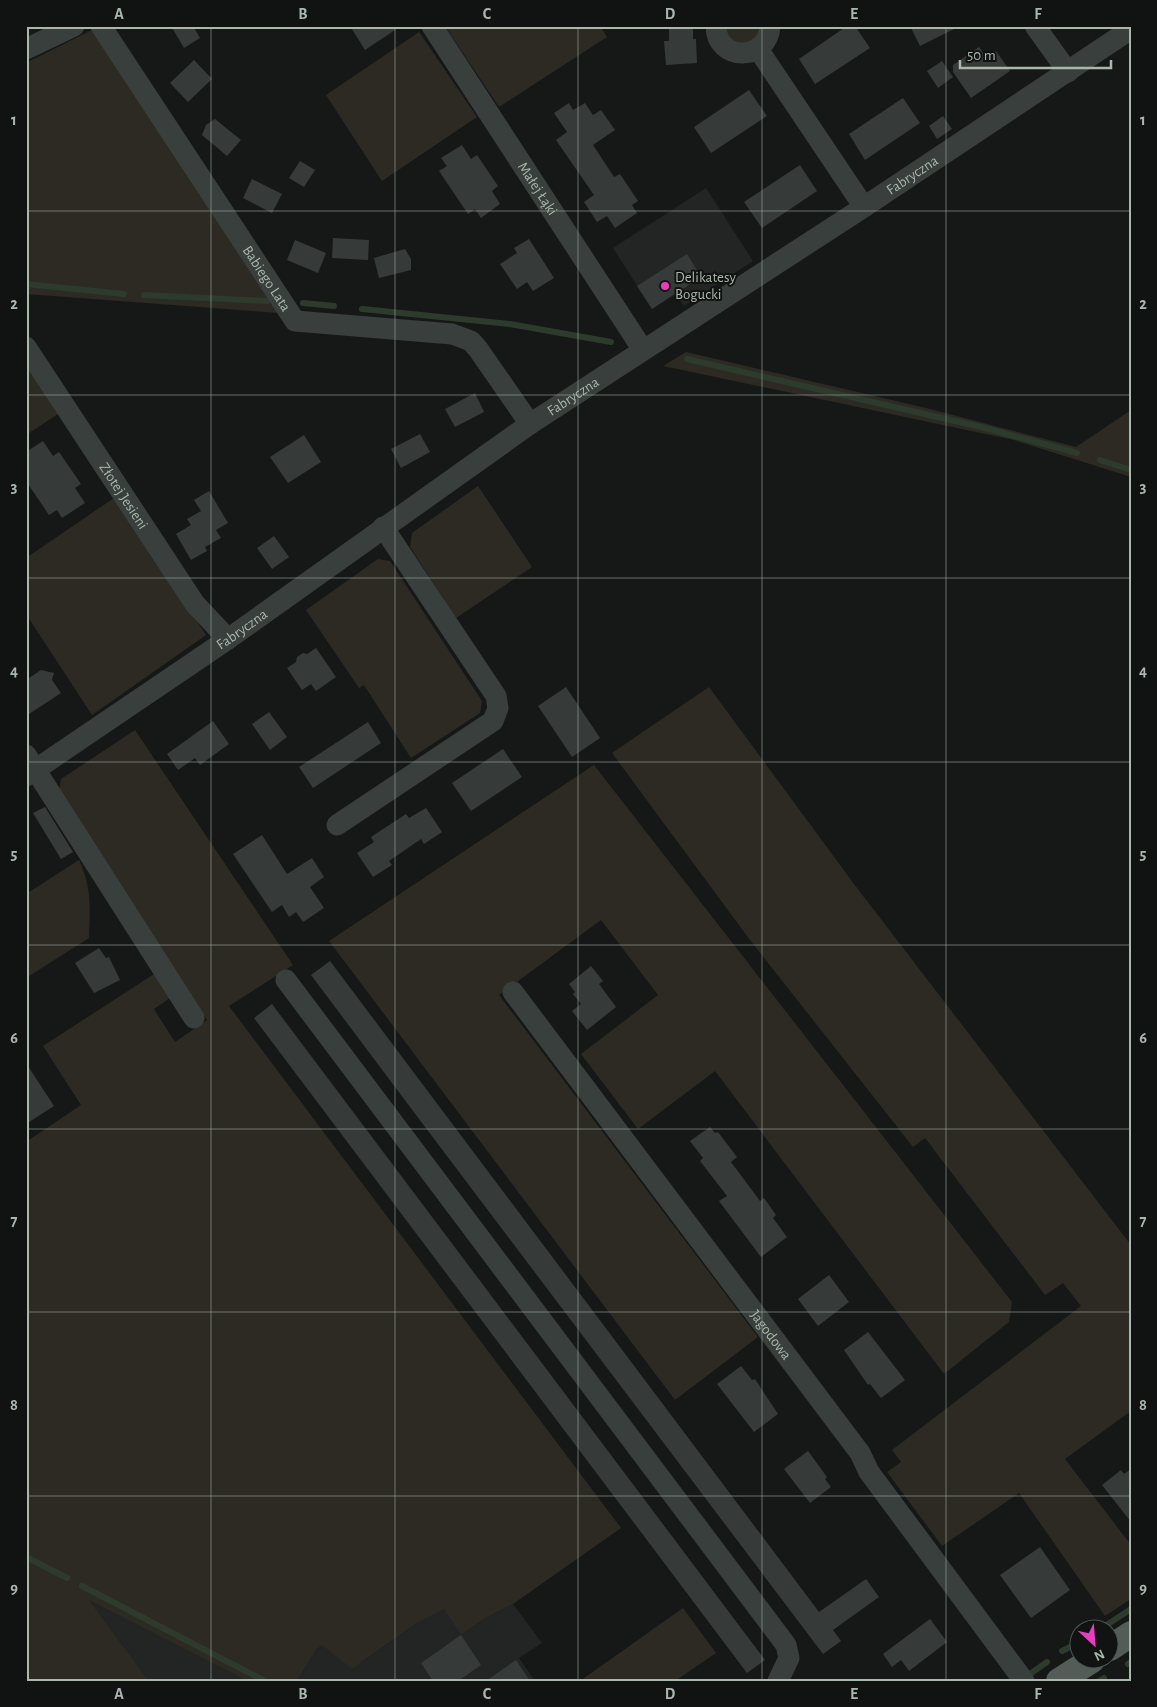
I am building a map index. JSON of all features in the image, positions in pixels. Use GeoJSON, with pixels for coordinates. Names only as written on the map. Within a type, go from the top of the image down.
{"type":"FeatureCollection","features":[{"type":"Feature","properties":{"kind":"main road"},"geometry":{"type":"LineString","coordinates":[[1120,1641],[1131,1634]]}},
{"type":"Feature","properties":{"kind":"main road"},"geometry":{"type":"LineString","coordinates":[[1059,1681],[1076,1670]]}},
{"type":"Feature","properties":{"kind":"street"},"geometry":{"type":"LineString","coordinates":[[26,49],[74,26]]}},
{"type":"Feature","properties":{"kind":"street","name":"Babiego Lata"},"geometry":{"type":"LineString","coordinates":[[101,26],[295,321],[463,337],[478,349],[530,424]]}},
{"type":"Feature","properties":{"kind":"street","name":"Małej Łąki"},"geometry":{"type":"LineString","coordinates":[[432,26],[643,350]]}},
{"type":"Feature","properties":{"kind":"street"},"geometry":{"type":"LineString","coordinates":[[716,26],[718,39],[729,50],[744,54],[758,49],[768,36],[770,26]]}},
{"type":"Feature","properties":{"kind":"street"},"geometry":{"type":"LineString","coordinates":[[1035,26],[1068,72]]}},
{"type":"Feature","properties":{"kind":"street","name":"Fabryczna"},"geometry":{"type":"LineString","coordinates":[[29,767],[228,639],[530,424],[864,207],[1131,30]]}},
{"type":"Feature","properties":{"kind":"street"},"geometry":{"type":"LineString","coordinates":[[758,49],[864,207]]}},
{"type":"Feature","properties":{"kind":"street","name":"Złotej Jesieni"},"geometry":{"type":"LineString","coordinates":[[26,347],[195,604],[228,639]]}},
{"type":"Feature","properties":{"kind":"street"},"geometry":{"type":"LineString","coordinates":[[337,825],[493,721],[498,708],[496,696],[383,527]]}},
{"type":"Feature","properties":{"kind":"street"},"geometry":{"type":"LineString","coordinates":[[29,767],[194,1018]]}},
{"type":"Feature","properties":{"kind":"street"},"geometry":{"type":"LineString","coordinates":[[286,980],[786,1645],[789,1658],[778,1681]]}},
{"type":"Feature","properties":{"kind":"street","name":"Jagodowa"},"geometry":{"type":"LineString","coordinates":[[513,992],[855,1446],[869,1472],[1024,1681]]}},
{"type":"Feature","properties":{"kind":"shaded area"},"geometry":{"type":"Polygon","coordinates":[[[450,26],[600,26],[607,37],[499,107],[447,29],[450,26]]]}},
{"type":"Feature","properties":{"kind":"shaded area"},"geometry":{"type":"Polygon","coordinates":[[[725,26],[761,26],[759,36],[744,45],[728,38],[725,26]]]}},
{"type":"Feature","properties":{"kind":"shaded area"},"geometry":{"type":"Polygon","coordinates":[[[92,30],[278,313],[26,294],[26,63],[92,30]]]}},
{"type":"Feature","properties":{"kind":"shaded area"},"geometry":{"type":"Polygon","coordinates":[[[419,32],[477,117],[382,181],[326,95],[419,32]]]}},
{"type":"Feature","properties":{"kind":"shaded area"},"geometry":{"type":"Polygon","coordinates":[[[706,188],[753,261],[684,306],[675,293],[652,309],[613,248],[706,188]]]}},
{"type":"Feature","properties":{"kind":"shaded area"},"geometry":{"type":"Polygon","coordinates":[[[686,352],[926,408],[1076,447],[1131,410],[1131,477],[1014,440],[663,366],[686,352]]]}},
{"type":"Feature","properties":{"kind":"shaded area"},"geometry":{"type":"Polygon","coordinates":[[[26,361],[58,414],[26,435],[26,361]]]}},
{"type":"Feature","properties":{"kind":"shaded area"},"geometry":{"type":"Polygon","coordinates":[[[478,486],[532,567],[456,618],[410,547],[412,533],[478,486]]]}},
{"type":"Feature","properties":{"kind":"shaded area"},"geometry":{"type":"Polygon","coordinates":[[[114,498],[206,635],[92,715],[26,614],[26,558],[114,498]]]}},
{"type":"Feature","properties":{"kind":"shaded area"},"geometry":{"type":"Polygon","coordinates":[[[378,559],[390,561],[482,701],[480,713],[411,758],[364,685],[359,688],[306,610],[378,559]]]}},
{"type":"Feature","properties":{"kind":"shaded area"},"geometry":{"type":"Polygon","coordinates":[[[709,687],[854,884],[1131,1245],[1131,1411],[1065,1459],[1131,1545],[1131,1599],[1105,1616],[1019,1493],[942,1546],[887,1472],[901,1462],[892,1450],[1081,1306],[1063,1283],[1045,1295],[925,1138],[913,1147],[750,940],[612,753],[709,687]]]}},
{"type":"Feature","properties":{"kind":"shaded area"},"geometry":{"type":"Polygon","coordinates":[[[135,730],[293,965],[229,1006],[621,1528],[513,1604],[484,1619],[461,1635],[444,1609],[417,1623],[352,1669],[322,1645],[316,1650],[297,1681],[247,1681],[89,1600],[149,1681],[26,1681],[26,1142],[81,1105],[43,1046],[154,974],[170,998],[154,1009],[175,1042],[207,1020],[59,792],[61,779],[135,730]]]}},
{"type":"Feature","properties":{"kind":"shaded area"},"geometry":{"type":"Polygon","coordinates":[[[594,765],[1012,1302],[1009,1322],[944,1374],[715,1071],[638,1129],[581,1054],[658,995],[601,920],[499,995],[758,1337],[675,1400],[329,941],[594,765]]]}},
{"type":"Feature","properties":{"kind":"shaded area"},"geometry":{"type":"Polygon","coordinates":[[[79,860],[88,889],[90,908],[89,938],[26,978],[26,894],[79,860]]]}},
{"type":"Feature","properties":{"kind":"shaded area"},"geometry":{"type":"Polygon","coordinates":[[[88,1599],[247,1681],[149,1681],[88,1599]]]}},
{"type":"Feature","properties":{"kind":"shaded area"},"geometry":{"type":"Polygon","coordinates":[[[513,1604],[542,1643],[519,1658],[535,1681],[297,1681],[316,1650],[322,1645],[361,1663],[417,1623],[444,1608],[461,1635],[484,1619],[513,1604]]]}},
{"type":"Feature","properties":{"kind":"shaded area"},"geometry":{"type":"Polygon","coordinates":[[[683,1608],[716,1653],[675,1681],[580,1681],[683,1608]]]}},
{"type":"Feature","properties":{"kind":"building"},"geometry":{"type":"Polygon","coordinates":[[[171,26],[193,26],[200,38],[184,48],[171,26]]]}},
{"type":"Feature","properties":{"kind":"building"},"geometry":{"type":"Polygon","coordinates":[[[350,26],[401,26],[365,50],[350,26]]]}},
{"type":"Feature","properties":{"kind":"building"},"geometry":{"type":"Polygon","coordinates":[[[669,26],[693,26],[693,39],[696,39],[697,63],[666,65],[664,41],[669,41],[669,26]]]}},
{"type":"Feature","properties":{"kind":"building"},"geometry":{"type":"Polygon","coordinates":[[[847,26],[855,26],[870,48],[815,84],[799,59],[847,26]]]}},
{"type":"Feature","properties":{"kind":"building"},"geometry":{"type":"Polygon","coordinates":[[[910,26],[960,26],[920,46],[910,26]]]}},
{"type":"Feature","properties":{"kind":"building"},"geometry":{"type":"Polygon","coordinates":[[[979,47],[986,57],[996,51],[1010,71],[971,98],[953,72],[953,65],[979,47]]]}},
{"type":"Feature","properties":{"kind":"building"},"geometry":{"type":"Polygon","coordinates":[[[194,60],[212,79],[188,102],[170,83],[194,60]]]}},
{"type":"Feature","properties":{"kind":"building"},"geometry":{"type":"Polygon","coordinates":[[[942,61],[953,77],[938,88],[927,71],[942,61]]]}},
{"type":"Feature","properties":{"kind":"building"},"geometry":{"type":"Polygon","coordinates":[[[749,90],[767,116],[711,153],[694,127],[749,90]]]}},
{"type":"Feature","properties":{"kind":"building"},"geometry":{"type":"Polygon","coordinates":[[[903,98],[920,123],[865,160],[849,134],[903,98]]]}},
{"type":"Feature","properties":{"kind":"building"},"geometry":{"type":"Polygon","coordinates":[[[569,103],[573,110],[585,103],[593,115],[601,110],[615,130],[593,145],[614,177],[620,174],[638,201],[632,205],[637,213],[615,228],[607,216],[597,222],[584,202],[594,195],[556,140],[567,132],[554,113],[569,103]]]}},
{"type":"Feature","properties":{"kind":"building"},"geometry":{"type":"Polygon","coordinates":[[[943,116],[952,129],[937,139],[929,126],[943,116]]]}},
{"type":"Feature","properties":{"kind":"building"},"geometry":{"type":"Polygon","coordinates":[[[215,119],[241,140],[227,156],[202,135],[206,125],[215,119]]]}},
{"type":"Feature","properties":{"kind":"building"},"geometry":{"type":"Polygon","coordinates":[[[462,145],[471,159],[477,155],[498,186],[492,191],[500,204],[481,218],[475,209],[468,214],[439,171],[447,166],[441,158],[462,145]]]}},
{"type":"Feature","properties":{"kind":"building"},"geometry":{"type":"Polygon","coordinates":[[[300,161],[315,170],[304,187],[289,178],[300,161]]]}},
{"type":"Feature","properties":{"kind":"building"},"geometry":{"type":"Polygon","coordinates":[[[800,165],[817,191],[762,228],[744,202],[800,165]]]}},
{"type":"Feature","properties":{"kind":"building"},"geometry":{"type":"Polygon","coordinates":[[[252,179],[282,194],[272,213],[243,198],[252,179]]]}},
{"type":"Feature","properties":{"kind":"building"},"geometry":{"type":"Polygon","coordinates":[[[333,238],[369,240],[368,260],[332,258],[333,238]]]}},
{"type":"Feature","properties":{"kind":"building"},"geometry":{"type":"Polygon","coordinates":[[[529,239],[554,278],[533,291],[527,282],[517,289],[500,264],[517,253],[514,248],[529,239]]]}},
{"type":"Feature","properties":{"kind":"building"},"geometry":{"type":"Polygon","coordinates":[[[295,240],[326,253],[318,273],[287,260],[295,240]]]}},
{"type":"Feature","properties":{"kind":"building"},"geometry":{"type":"Polygon","coordinates":[[[405,249],[411,259],[411,270],[379,278],[374,258],[405,249]]]}},
{"type":"Feature","properties":{"kind":"building"},"geometry":{"type":"Polygon","coordinates":[[[687,254],[701,277],[652,309],[637,286],[687,254]]]}},
{"type":"Feature","properties":{"kind":"building"},"geometry":{"type":"Polygon","coordinates":[[[475,393],[484,412],[455,427],[445,409],[475,393]]]}},
{"type":"Feature","properties":{"kind":"building"},"geometry":{"type":"Polygon","coordinates":[[[420,434],[430,452],[401,468],[391,449],[420,434]]]}},
{"type":"Feature","properties":{"kind":"building"},"geometry":{"type":"Polygon","coordinates":[[[304,435],[321,462],[288,483],[270,457],[304,435]]]}},
{"type":"Feature","properties":{"kind":"building"},"geometry":{"type":"Polygon","coordinates":[[[43,441],[53,456],[59,452],[81,484],[75,488],[85,503],[62,518],[57,510],[49,515],[26,481],[26,452],[43,441]]]}},
{"type":"Feature","properties":{"kind":"building"},"geometry":{"type":"Polygon","coordinates":[[[209,491],[228,523],[216,530],[221,538],[205,547],[207,551],[191,560],[176,534],[191,525],[187,519],[201,511],[194,500],[209,491]]]}},
{"type":"Feature","properties":{"kind":"building"},"geometry":{"type":"Polygon","coordinates":[[[274,536],[289,557],[272,569],[257,548],[274,536]]]}},
{"type":"Feature","properties":{"kind":"building"},"geometry":{"type":"Polygon","coordinates":[[[316,648],[336,677],[316,691],[311,684],[302,690],[287,668],[296,662],[297,657],[303,653],[307,654],[316,648]]]}},
{"type":"Feature","properties":{"kind":"building"},"geometry":{"type":"Polygon","coordinates":[[[41,670],[54,673],[52,680],[61,693],[26,716],[26,680],[41,670]]]}},
{"type":"Feature","properties":{"kind":"building"},"geometry":{"type":"Polygon","coordinates":[[[566,687],[600,738],[572,757],[538,706],[566,687]]]}},
{"type":"Feature","properties":{"kind":"building"},"geometry":{"type":"Polygon","coordinates":[[[269,712],[287,737],[270,750],[252,724],[269,712]]]}},
{"type":"Feature","properties":{"kind":"building"},"geometry":{"type":"Polygon","coordinates":[[[213,721],[229,744],[200,765],[195,758],[178,770],[167,754],[213,721]]]}},
{"type":"Feature","properties":{"kind":"building"},"geometry":{"type":"Polygon","coordinates":[[[368,722],[381,743],[313,788],[299,767],[368,722]]]}},
{"type":"Feature","properties":{"kind":"building"},"geometry":{"type":"Polygon","coordinates":[[[503,749],[522,777],[471,811],[452,783],[503,749]]]}},
{"type":"Feature","properties":{"kind":"building"},"geometry":{"type":"Polygon","coordinates":[[[45,807],[73,852],[61,859],[33,813],[45,807]]]}},
{"type":"Feature","properties":{"kind":"building"},"geometry":{"type":"Polygon","coordinates":[[[426,808],[442,832],[424,844],[421,839],[389,861],[392,865],[373,877],[357,853],[374,842],[371,837],[406,814],[409,818],[426,808]]]}},
{"type":"Feature","properties":{"kind":"building"},"geometry":{"type":"Polygon","coordinates":[[[262,835],[287,874],[312,858],[324,877],[310,887],[324,908],[303,922],[296,912],[289,917],[282,905],[272,912],[233,854],[262,835]]]}},
{"type":"Feature","properties":{"kind":"building"},"geometry":{"type":"Polygon","coordinates":[[[99,948],[106,958],[109,957],[120,980],[94,993],[75,963],[99,948]]]}},
{"type":"Feature","properties":{"kind":"building"},"geometry":{"type":"Polygon","coordinates":[[[330,961],[819,1612],[866,1579],[879,1597],[833,1630],[841,1641],[823,1654],[410,1107],[311,975],[330,961]]]}},
{"type":"Feature","properties":{"kind":"building"},"geometry":{"type":"Polygon","coordinates":[[[591,966],[603,981],[599,984],[616,1007],[587,1030],[572,1011],[581,1004],[573,994],[575,992],[569,984],[591,966]]]}},
{"type":"Feature","properties":{"kind":"building"},"geometry":{"type":"Polygon","coordinates":[[[272,1004],[765,1660],[747,1673],[254,1018],[272,1004]]]}},
{"type":"Feature","properties":{"kind":"building"},"geometry":{"type":"Polygon","coordinates":[[[26,1063],[54,1106],[26,1124],[26,1063]]]}},
{"type":"Feature","properties":{"kind":"building"},"geometry":{"type":"Polygon","coordinates":[[[710,1127],[715,1133],[718,1132],[737,1157],[731,1162],[760,1201],[764,1198],[776,1215],[773,1218],[787,1237],[761,1257],[719,1201],[727,1196],[700,1161],[703,1158],[690,1141],[710,1127]]]}},
{"type":"Feature","properties":{"kind":"building"},"geometry":{"type":"Polygon","coordinates":[[[829,1275],[849,1302],[818,1326],[798,1299],[829,1275]]]}},
{"type":"Feature","properties":{"kind":"building"},"geometry":{"type":"Polygon","coordinates":[[[868,1332],[905,1380],[881,1398],[870,1384],[868,1385],[844,1350],[868,1332]]]}},
{"type":"Feature","properties":{"kind":"building"},"geometry":{"type":"Polygon","coordinates":[[[741,1366],[752,1380],[755,1379],[778,1414],[754,1432],[717,1384],[741,1366]]]}},
{"type":"Feature","properties":{"kind":"building"},"geometry":{"type":"Polygon","coordinates":[[[808,1451],[827,1477],[825,1479],[831,1487],[810,1503],[784,1469],[808,1451]]]}},
{"type":"Feature","properties":{"kind":"building"},"geometry":{"type":"Polygon","coordinates":[[[1131,1469],[1131,1522],[1102,1485],[1121,1470],[1124,1474],[1131,1469]]]}},
{"type":"Feature","properties":{"kind":"building"},"geometry":{"type":"Polygon","coordinates":[[[1040,1547],[1070,1590],[1031,1618],[1000,1575],[1040,1547]]]}},
{"type":"Feature","properties":{"kind":"building"},"geometry":{"type":"Polygon","coordinates":[[[930,1619],[947,1642],[909,1671],[901,1660],[892,1667],[883,1654],[930,1619]]]}},
{"type":"Feature","properties":{"kind":"building"},"geometry":{"type":"Polygon","coordinates":[[[461,1635],[481,1665],[458,1681],[433,1681],[421,1663],[461,1635]]]}},
{"type":"Feature","properties":{"kind":"building"},"geometry":{"type":"Polygon","coordinates":[[[516,1660],[530,1681],[486,1681],[516,1660]]]}},
{"type":"Feature","properties":{"kind":"waterway"},"geometry":{"type":"LineString","coordinates":[[26,284],[124,294]]}},
{"type":"Feature","properties":{"kind":"waterway"},"geometry":{"type":"LineString","coordinates":[[144,295],[267,301]]}},
{"type":"Feature","properties":{"kind":"waterway"},"geometry":{"type":"LineString","coordinates":[[303,303],[334,306]]}},
{"type":"Feature","properties":{"kind":"waterway"},"geometry":{"type":"LineString","coordinates":[[362,309],[510,324],[611,342]]}},
{"type":"Feature","properties":{"kind":"waterway"},"geometry":{"type":"LineString","coordinates":[[687,359],[981,427],[1077,453]]}},
{"type":"Feature","properties":{"kind":"waterway"},"geometry":{"type":"LineString","coordinates":[[1100,460],[1131,470]]}},
{"type":"Feature","properties":{"kind":"waterway"},"geometry":{"type":"LineString","coordinates":[[26,1557],[67,1578]]}},
{"type":"Feature","properties":{"kind":"waterway"},"geometry":{"type":"LineString","coordinates":[[82,1586],[265,1681]]}},
{"type":"Feature","properties":{"kind":"waterway"},"geometry":{"type":"LineString","coordinates":[[1114,1620],[1131,1609]]}},
{"type":"Feature","properties":{"kind":"waterway"},"geometry":{"type":"LineString","coordinates":[[1062,1651],[1070,1647]]}},
{"type":"Feature","properties":{"kind":"waterway"},"geometry":{"type":"LineString","coordinates":[[1030,1674],[1047,1662]]}},
{"type":"Feature","properties":{"kind":"waterway"},"geometry":{"type":"LineString","coordinates":[[1099,1681],[1104,1678]]}},
{"type":"Feature","properties":{"kind":"place","name":"Delikatesy Bogucki"},"geometry":{"type":"Point","coordinates":[665,286]}}]}
